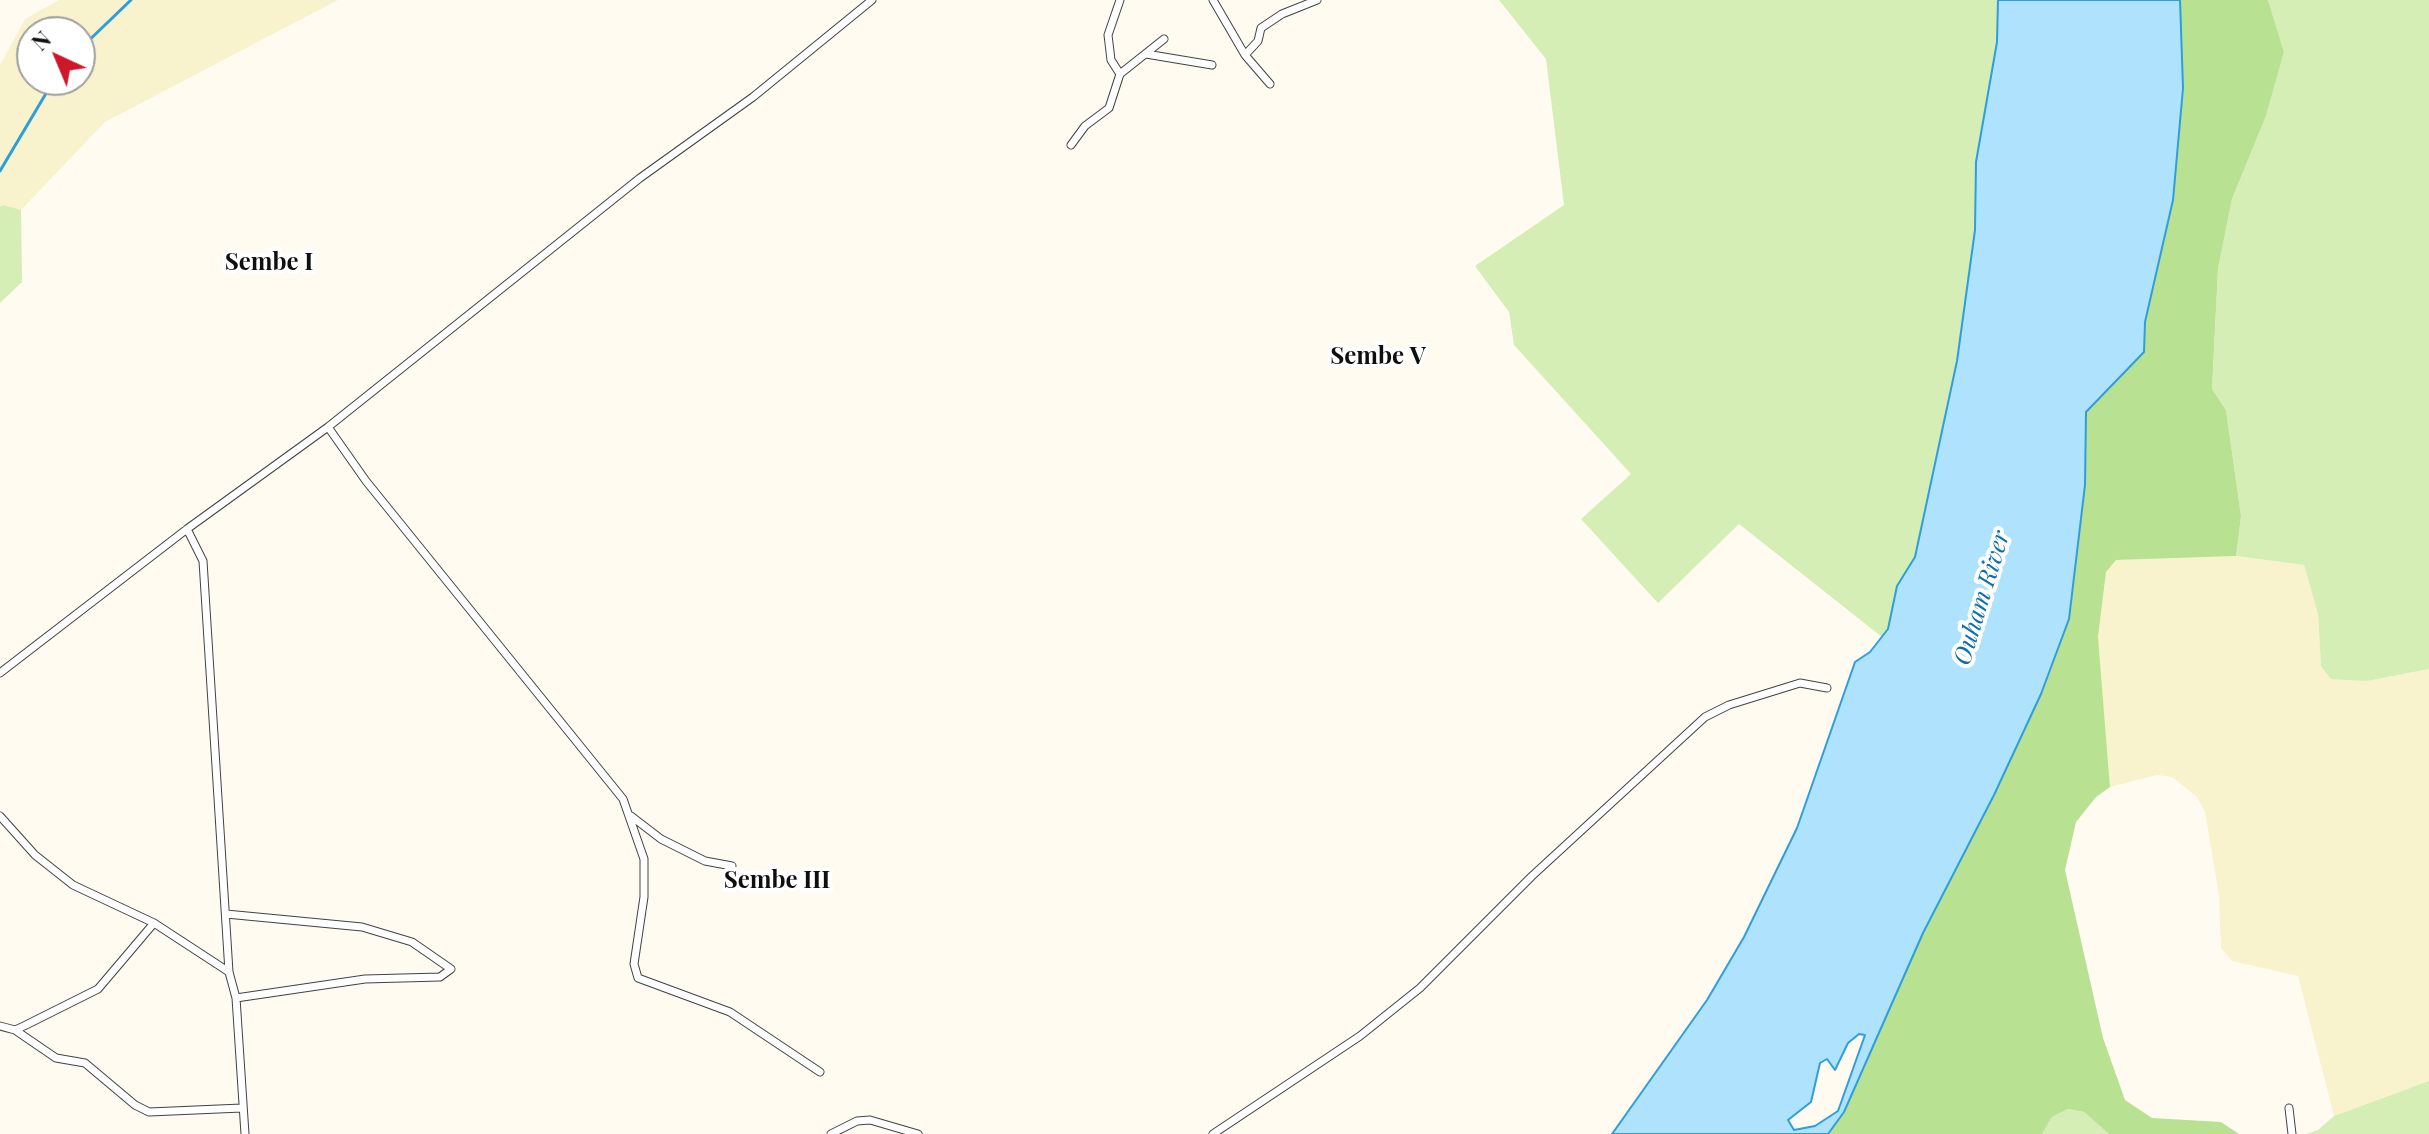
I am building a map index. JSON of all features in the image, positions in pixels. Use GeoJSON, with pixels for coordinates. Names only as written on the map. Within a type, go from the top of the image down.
{"type":"FeatureCollection","features":[{"type":"Feature","properties":{"kind":"street"},"geometry":{"type":"LineString","coordinates":[[0,673],[187,529],[328,427],[640,178],[753,97],[872,0]]}},
{"type":"Feature","properties":{"kind":"street"},"geometry":{"type":"LineString","coordinates":[[1213,0],[1245,55],[1270,84]]}},
{"type":"Feature","properties":{"kind":"street"},"geometry":{"type":"LineString","coordinates":[[1245,55],[1258,41],[1261,28],[1282,14],[1317,0]]}},
{"type":"Feature","properties":{"kind":"street"},"geometry":{"type":"LineString","coordinates":[[1120,1],[1108,35],[1111,60],[1120,74]]}},
{"type":"Feature","properties":{"kind":"street"},"geometry":{"type":"LineString","coordinates":[[1071,145],[1085,126],[1109,108],[1120,74],[1164,39]]}},
{"type":"Feature","properties":{"kind":"street"},"geometry":{"type":"LineString","coordinates":[[1146,54],[1212,65]]}},
{"type":"Feature","properties":{"kind":"street"},"geometry":{"type":"LineString","coordinates":[[328,427],[366,481],[608,776],[630,815],[644,859],[644,897],[634,964],[638,978],[730,1012],[820,1072]]}},
{"type":"Feature","properties":{"kind":"street"},"geometry":{"type":"LineString","coordinates":[[187,529],[203,561],[229,972],[236,998],[245,1134]]}},
{"type":"Feature","properties":{"kind":"street"},"geometry":{"type":"LineString","coordinates":[[1213,1134],[1360,1036],[1420,988],[1532,876],[1705,717],[1729,705],[1800,683],[1827,688]]}},
{"type":"Feature","properties":{"kind":"street"},"geometry":{"type":"LineString","coordinates":[[630,815],[661,839],[705,861],[732,866]]}},
{"type":"Feature","properties":{"kind":"street"},"geometry":{"type":"LineString","coordinates":[[0,816],[35,855],[73,885],[154,923],[229,972]]}},
{"type":"Feature","properties":{"kind":"street"},"geometry":{"type":"LineString","coordinates":[[226,914],[362,927],[412,942],[451,969],[440,977],[365,979],[236,998]]}},
{"type":"Feature","properties":{"kind":"street"},"geometry":{"type":"LineString","coordinates":[[15,1030],[98,989],[154,923]]}},
{"type":"Feature","properties":{"kind":"street"},"geometry":{"type":"LineString","coordinates":[[0,1026],[15,1030],[56,1058],[85,1063],[135,1105],[149,1112],[242,1108]]}},
{"type":"Feature","properties":{"kind":"street"},"geometry":{"type":"LineString","coordinates":[[2289,1108],[2292,1134]]}},
{"type":"Feature","properties":{"kind":"street"},"geometry":{"type":"LineString","coordinates":[[831,1134],[857,1121],[870,1120],[918,1134]]}},
{"type":"Feature","properties":{"kind":"shaded area"},"geometry":{"type":"Polygon","coordinates":[[[59,0],[338,0],[105,122],[21,210],[0,207],[0,65],[16,36],[16,96],[96,96],[96,16],[30,16],[59,0]]]}},
{"type":"Feature","properties":{"kind":"shaded area"},"geometry":{"type":"Polygon","coordinates":[[[2236,556],[2304,565],[2318,614],[2321,666],[2367,681],[2429,669],[2429,1081],[2334,1116],[2298,976],[2232,961],[2221,948],[2219,896],[2205,812],[2197,797],[2172,777],[2157,775],[2110,787],[2098,637],[2106,572],[2115,560],[2236,556]]]}},
{"type":"Feature","properties":{"kind":"green space"},"geometry":{"type":"Polygon","coordinates":[[[1499,0],[1998,0],[1997,42],[1976,162],[1975,230],[1957,361],[1921,535],[1915,557],[1897,586],[1888,629],[1882,637],[1739,524],[1658,603],[1581,519],[1631,474],[1514,345],[1509,312],[1475,266],[1564,205],[1546,59],[1499,0]]]}},
{"type":"Feature","properties":{"kind":"green space"},"geometry":{"type":"Polygon","coordinates":[[[2180,0],[2268,0],[2284,52],[2266,116],[2232,199],[2218,269],[2212,389],[2226,410],[2241,516],[2236,556],[2116,560],[2106,572],[2098,637],[2110,787],[2096,797],[2076,822],[2065,870],[2103,1038],[2125,1100],[2152,1118],[2221,1122],[2239,1134],[2109,1134],[2084,1112],[2068,1109],[2052,1117],[2042,1134],[1828,1134],[1844,1112],[1923,933],[1994,795],[2041,694],[2069,619],[2085,485],[2086,412],[2144,352],[2145,322],[2183,88],[2180,0]]]}},
{"type":"Feature","properties":{"kind":"green space"},"geometry":{"type":"Polygon","coordinates":[[[2268,0],[2429,0],[2429,669],[2367,681],[2331,679],[2321,666],[2318,614],[2304,565],[2236,556],[2241,516],[2226,410],[2212,389],[2218,269],[2232,199],[2266,116],[2284,52],[2268,0]]]}},
{"type":"Feature","properties":{"kind":"green space"},"geometry":{"type":"Polygon","coordinates":[[[3,205],[21,210],[22,282],[0,303],[0,207],[3,205]]]}},
{"type":"Feature","properties":{"kind":"green space"},"geometry":{"type":"Polygon","coordinates":[[[2429,1081],[2429,1134],[2306,1134],[2318,1130],[2334,1116],[2429,1081]]]}},
{"type":"Feature","properties":{"kind":"green space"},"geometry":{"type":"Polygon","coordinates":[[[2068,1109],[2084,1112],[2109,1134],[2042,1134],[2052,1117],[2068,1109]]]}},
{"type":"Feature","properties":{"kind":"water","name":"Ouham River"},"geometry":{"type":"Polygon","coordinates":[[[1998,0],[2180,0],[2183,88],[2173,200],[2145,322],[2144,352],[2086,412],[2085,485],[2069,619],[2041,694],[1994,795],[1923,933],[1844,1112],[1828,1134],[1612,1134],[1707,1000],[1744,937],[1797,828],[1855,662],[1870,652],[1888,629],[1897,586],[1915,557],[1957,361],[1975,230],[1976,162],[1997,42],[1998,0]],[[1859,1034],[1848,1043],[1835,1070],[1827,1059],[1820,1063],[1811,1102],[1788,1120],[1794,1130],[1815,1126],[1838,1111],[1865,1035],[1859,1034]]]}},
{"type":"Feature","properties":{"kind":"waterway"},"geometry":{"type":"LineString","coordinates":[[96,34],[131,0]]}},
{"type":"Feature","properties":{"kind":"waterway"},"geometry":{"type":"LineString","coordinates":[[0,171],[45,96]]}},
{"type":"Feature","properties":{"kind":"district","name":"Sembe I"},"geometry":{"type":"Point","coordinates":[269,263]}},
{"type":"Feature","properties":{"kind":"district","name":"Sembe V"},"geometry":{"type":"Point","coordinates":[1378,357]}},
{"type":"Feature","properties":{"kind":"district","name":"Sembe III"},"geometry":{"type":"Point","coordinates":[777,881]}}]}
